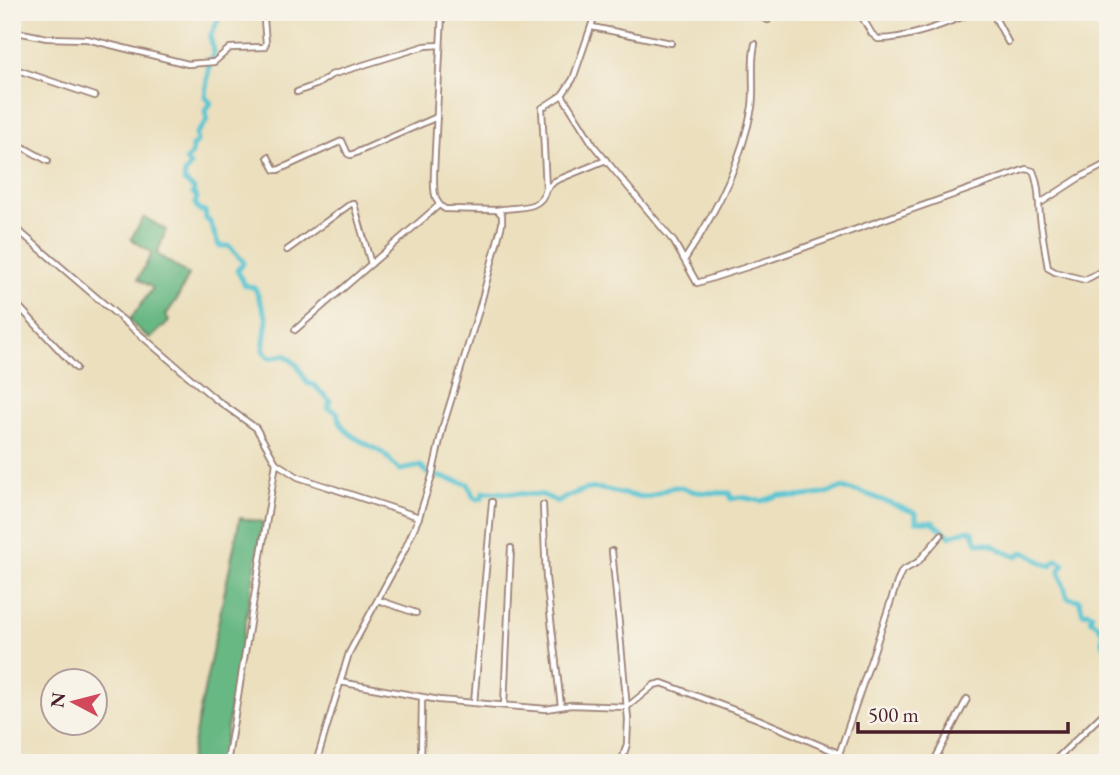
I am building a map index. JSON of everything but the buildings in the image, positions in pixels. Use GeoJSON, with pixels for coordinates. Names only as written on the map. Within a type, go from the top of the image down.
{"type":"FeatureCollection","features":[{"type":"Feature","properties":{"kind":"street"},"geometry":{"type":"LineString","coordinates":[[12,31],[47,38],[87,39],[188,64],[216,61],[230,48],[264,47],[264,20],[272,12]]}},
{"type":"Feature","properties":{"kind":"street"},"geometry":{"type":"LineString","coordinates":[[442,12],[435,193],[439,205],[445,209],[498,210],[538,204],[544,197],[546,189],[542,108],[562,95],[573,79],[596,12]]}},
{"type":"Feature","properties":{"kind":"street"},"geometry":{"type":"LineString","coordinates":[[760,12],[761,18],[768,20]]}},
{"type":"Feature","properties":{"kind":"street"},"geometry":{"type":"LineString","coordinates":[[859,12],[878,39],[911,34],[974,12]]}},
{"type":"Feature","properties":{"kind":"street"},"geometry":{"type":"LineString","coordinates":[[992,12],[1007,42]]}},
{"type":"Feature","properties":{"kind":"street"},"geometry":{"type":"LineString","coordinates":[[592,27],[671,43]]}},
{"type":"Feature","properties":{"kind":"street"},"geometry":{"type":"LineString","coordinates":[[684,260],[713,214],[741,147],[752,107],[755,78],[751,65],[755,44]]}},
{"type":"Feature","properties":{"kind":"street"},"geometry":{"type":"LineString","coordinates":[[297,92],[331,75],[425,46],[440,45]]}},
{"type":"Feature","properties":{"kind":"street"},"geometry":{"type":"LineString","coordinates":[[12,68],[94,96]]}},
{"type":"Feature","properties":{"kind":"street"},"geometry":{"type":"LineString","coordinates":[[562,95],[606,160],[667,231],[694,280],[700,283],[1026,169],[1034,173],[1041,203],[1040,217],[1048,268],[1083,279],[1098,273],[1108,275]]}},
{"type":"Feature","properties":{"kind":"street"},"geometry":{"type":"LineString","coordinates":[[268,157],[275,170],[278,170],[342,141],[351,155],[437,117]]}},
{"type":"Feature","properties":{"kind":"street"},"geometry":{"type":"LineString","coordinates":[[12,141],[48,161]]}},
{"type":"Feature","properties":{"kind":"street"},"geometry":{"type":"LineString","coordinates":[[546,189],[555,181],[606,160]]}},
{"type":"Feature","properties":{"kind":"street"},"geometry":{"type":"LineString","coordinates":[[1041,203],[1108,163]]}},
{"type":"Feature","properties":{"kind":"street"},"geometry":{"type":"LineString","coordinates":[[287,250],[352,203],[371,264]]}},
{"type":"Feature","properties":{"kind":"street"},"geometry":{"type":"LineString","coordinates":[[295,330],[439,205]]}},
{"type":"Feature","properties":{"kind":"street"},"geometry":{"type":"LineString","coordinates":[[316,763],[349,653],[419,517],[502,226],[502,216],[498,210]]}},
{"type":"Feature","properties":{"kind":"street"},"geometry":{"type":"LineString","coordinates":[[12,225],[214,398],[256,428],[276,463],[298,477],[419,517]]}},
{"type":"Feature","properties":{"kind":"street"},"geometry":{"type":"LineString","coordinates":[[12,299],[76,368]]}},
{"type":"Feature","properties":{"kind":"street"},"geometry":{"type":"LineString","coordinates":[[227,763],[276,463]]}},
{"type":"Feature","properties":{"kind":"street"},"geometry":{"type":"LineString","coordinates":[[474,703],[492,502]]}},
{"type":"Feature","properties":{"kind":"street"},"geometry":{"type":"LineString","coordinates":[[543,505],[546,578],[561,706]]}},
{"type":"Feature","properties":{"kind":"street"},"geometry":{"type":"LineString","coordinates":[[836,763],[902,571],[918,562],[941,535]]}},
{"type":"Feature","properties":{"kind":"street"},"geometry":{"type":"LineString","coordinates":[[504,705],[511,548]]}},
{"type":"Feature","properties":{"kind":"street"},"geometry":{"type":"LineString","coordinates":[[612,551],[629,733],[621,763]]}},
{"type":"Feature","properties":{"kind":"street"},"geometry":{"type":"LineString","coordinates":[[377,600],[416,613]]}},
{"type":"Feature","properties":{"kind":"street"},"geometry":{"type":"LineString","coordinates":[[340,682],[422,698],[546,709],[561,706],[627,707],[654,685],[662,682],[838,753]]}},
{"type":"Feature","properties":{"kind":"street"},"geometry":{"type":"LineString","coordinates":[[421,763],[422,698]]}},
{"type":"Feature","properties":{"kind":"street"},"geometry":{"type":"LineString","coordinates":[[933,763],[967,699]]}},
{"type":"Feature","properties":{"kind":"street"},"geometry":{"type":"LineString","coordinates":[[1052,763],[1108,709]]}},
{"type":"Feature","properties":{"kind":"street"},"geometry":{"type":"LineString","coordinates":[[12,754],[12,763]]}},
{"type":"Feature","properties":{"kind":"green space"},"geometry":{"type":"Polygon","coordinates":[[[144,217],[166,230],[157,254],[189,275],[166,315],[169,321],[150,339],[129,321],[153,288],[138,279],[152,253],[131,239],[144,217]]]}},
{"type":"Feature","properties":{"kind":"green space"},"geometry":{"type":"Polygon","coordinates":[[[240,518],[263,522],[221,763],[189,763],[240,518]]]}},
{"type":"Feature","properties":{"kind":"waterway"},"geometry":{"type":"LineString","coordinates":[[222,12],[210,37],[214,51],[209,65],[205,97],[211,103],[205,111],[207,121],[196,134],[197,142],[192,146],[192,154],[186,160],[190,166],[184,181],[194,189],[193,193],[197,197],[195,204],[200,211],[205,211],[219,246],[229,246],[243,261],[237,270],[245,285],[255,288],[267,319],[263,350],[269,358],[285,355],[297,365],[307,383],[314,385],[330,401],[328,408],[337,412],[343,427],[355,438],[384,454],[395,467],[400,470],[421,466],[428,474],[468,484],[477,499],[482,498],[483,492],[489,492],[543,495],[558,502],[572,494],[594,488],[645,497],[679,487],[697,492],[730,493],[731,499],[740,497],[762,501],[780,495],[796,497],[823,494],[841,488],[861,492],[916,513],[916,521],[933,522],[950,536],[968,530],[973,532],[977,543],[990,544],[1017,556],[1023,552],[1051,566],[1057,560],[1064,564],[1059,572],[1068,598],[1079,600],[1083,613],[1092,614],[1090,620],[1098,625],[1104,634],[1102,640],[1108,653]]}}]}
